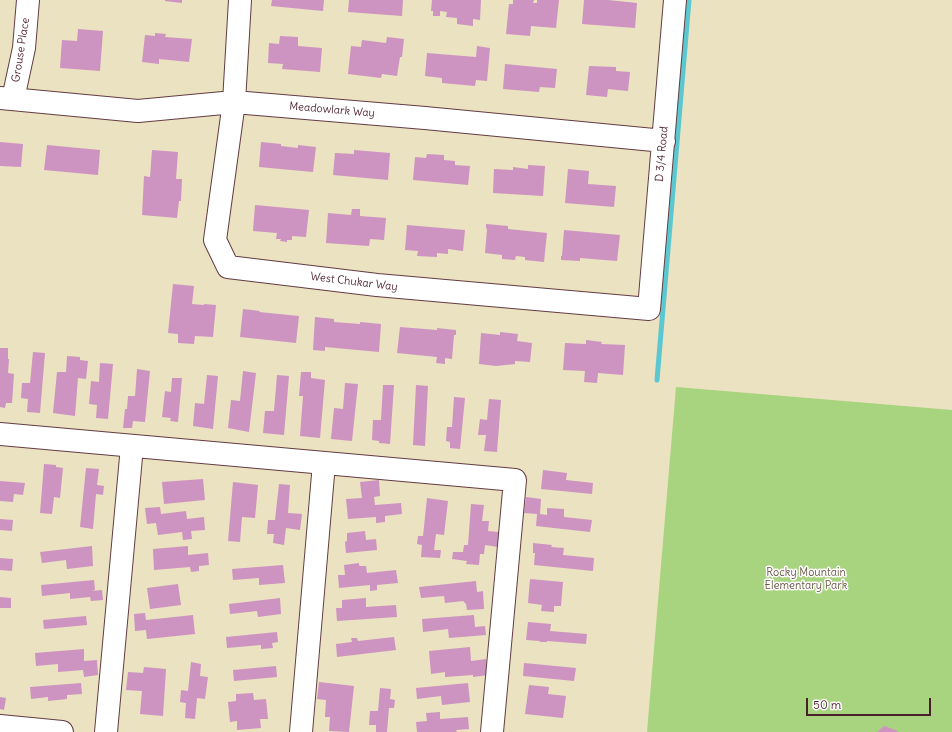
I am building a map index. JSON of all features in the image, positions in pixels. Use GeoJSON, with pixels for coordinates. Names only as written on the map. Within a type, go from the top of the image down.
{"type":"FeatureCollection","features":[{"type":"Feature","properties":{"kind":"street","name":"Grouse Place"},"geometry":{"type":"LineString","coordinates":[[6,99],[24,48],[28,0]]}},
{"type":"Feature","properties":{"kind":"street"},"geometry":{"type":"LineString","coordinates":[[234,102],[240,0]]}},
{"type":"Feature","properties":{"kind":"street","name":"D 3/4 Road"},"geometry":{"type":"LineString","coordinates":[[650,309],[675,0]]}},
{"type":"Feature","properties":{"kind":"street","name":"Meadowlark Way"},"geometry":{"type":"LineString","coordinates":[[6,99],[138,111],[234,102],[664,141]]}},
{"type":"Feature","properties":{"kind":"street","name":"West Chukar Way"},"geometry":{"type":"LineString","coordinates":[[234,102],[216,240],[228,267],[377,285],[650,309]]}},
{"type":"Feature","properties":{"kind":"street"},"geometry":{"type":"LineString","coordinates":[[0,434],[515,480],[492,732]]}},
{"type":"Feature","properties":{"kind":"street"},"geometry":{"type":"LineString","coordinates":[[106,732],[132,446]]}},
{"type":"Feature","properties":{"kind":"street"},"geometry":{"type":"LineString","coordinates":[[301,732],[324,463]]}},
{"type":"Feature","properties":{"kind":"street"},"geometry":{"type":"LineString","coordinates":[[0,726],[62,732]]}},
{"type":"Feature","properties":{"kind":"green space","name":"Rocky Mountain Elementary Park"},"geometry":{"type":"Polygon","coordinates":[[[676,387],[952,410],[952,732],[647,732],[676,387]]]}},
{"type":"Feature","properties":{"kind":"building"},"geometry":{"type":"Polygon","coordinates":[[[182,0],[182,3],[165,1],[182,0]]]}},
{"type":"Feature","properties":{"kind":"building"},"geometry":{"type":"Polygon","coordinates":[[[272,0],[324,0],[323,11],[271,6],[272,0]]]}},
{"type":"Feature","properties":{"kind":"building"},"geometry":{"type":"Polygon","coordinates":[[[349,0],[403,0],[402,16],[348,12],[349,0]]]}},
{"type":"Feature","properties":{"kind":"building"},"geometry":{"type":"Polygon","coordinates":[[[432,0],[481,0],[480,20],[473,19],[473,26],[457,24],[457,18],[446,17],[447,12],[440,11],[440,16],[433,16],[433,11],[431,11],[432,0]]]}},
{"type":"Feature","properties":{"kind":"building"},"geometry":{"type":"Polygon","coordinates":[[[513,0],[534,0],[533,3],[537,3],[537,0],[559,0],[556,28],[531,26],[530,36],[506,34],[509,4],[513,4],[513,0]]]}},
{"type":"Feature","properties":{"kind":"building"},"geometry":{"type":"Polygon","coordinates":[[[584,0],[608,0],[637,3],[635,28],[582,24],[584,0]]]}},
{"type":"Feature","properties":{"kind":"building"},"geometry":{"type":"Polygon","coordinates":[[[78,29],[103,31],[100,71],[60,68],[62,40],[77,41],[78,29]]]}},
{"type":"Feature","properties":{"kind":"building"},"geometry":{"type":"Polygon","coordinates":[[[155,33],[166,34],[165,37],[192,39],[189,62],[159,59],[159,64],[142,62],[145,35],[155,36],[155,33]]]}},
{"type":"Feature","properties":{"kind":"building"},"geometry":{"type":"Polygon","coordinates":[[[280,36],[298,37],[298,46],[322,48],[320,72],[282,69],[283,64],[268,63],[269,43],[279,44],[280,36]]]}},
{"type":"Feature","properties":{"kind":"building"},"geometry":{"type":"Polygon","coordinates":[[[387,37],[404,39],[402,57],[400,57],[397,76],[382,74],[381,78],[348,74],[351,46],[361,47],[362,40],[386,43],[387,37]]]}},
{"type":"Feature","properties":{"kind":"building"},"geometry":{"type":"Polygon","coordinates":[[[477,46],[490,48],[487,81],[476,80],[475,86],[442,83],[442,78],[425,76],[427,53],[476,57],[477,46]]]}},
{"type":"Feature","properties":{"kind":"building"},"geometry":{"type":"Polygon","coordinates":[[[505,64],[557,69],[555,88],[540,87],[539,92],[503,89],[505,64]]]}},
{"type":"Feature","properties":{"kind":"building"},"geometry":{"type":"Polygon","coordinates":[[[589,66],[616,67],[616,71],[630,72],[628,91],[608,89],[607,97],[586,95],[589,66]]]}},
{"type":"Feature","properties":{"kind":"building"},"geometry":{"type":"Polygon","coordinates":[[[0,142],[23,144],[21,167],[0,166],[0,142]]]}},
{"type":"Feature","properties":{"kind":"building"},"geometry":{"type":"Polygon","coordinates":[[[261,142],[281,144],[281,146],[298,148],[298,145],[316,147],[313,172],[259,167],[261,142]]]}},
{"type":"Feature","properties":{"kind":"building"},"geometry":{"type":"Polygon","coordinates":[[[47,145],[100,150],[98,175],[44,170],[47,145]]]}},
{"type":"Feature","properties":{"kind":"building"},"geometry":{"type":"Polygon","coordinates":[[[152,150],[178,152],[176,179],[182,179],[181,201],[179,201],[177,218],[142,215],[144,176],[150,177],[152,150]]]}},
{"type":"Feature","properties":{"kind":"building"},"geometry":{"type":"Polygon","coordinates":[[[354,150],[390,153],[388,180],[333,175],[335,153],[354,154],[354,150]]]}},
{"type":"Feature","properties":{"kind":"building"},"geometry":{"type":"Polygon","coordinates":[[[427,154],[444,155],[444,160],[455,161],[455,165],[470,166],[468,185],[413,180],[415,157],[426,158],[427,154]]]}},
{"type":"Feature","properties":{"kind":"building"},"geometry":{"type":"Polygon","coordinates":[[[528,165],[545,166],[543,196],[493,193],[494,169],[513,170],[513,167],[528,169],[528,165]]]}},
{"type":"Feature","properties":{"kind":"building"},"geometry":{"type":"Polygon","coordinates":[[[568,169],[589,171],[588,184],[616,186],[614,207],[565,203],[568,169]]]}},
{"type":"Feature","properties":{"kind":"building"},"geometry":{"type":"Polygon","coordinates":[[[255,205],[309,210],[306,237],[292,236],[292,240],[287,240],[287,242],[280,241],[281,239],[276,239],[277,233],[253,231],[255,205]]]}},
{"type":"Feature","properties":{"kind":"building"},"geometry":{"type":"Polygon","coordinates":[[[352,209],[360,209],[360,216],[386,218],[384,240],[370,239],[369,246],[326,243],[328,213],[351,215],[352,209]]]}},
{"type":"Feature","properties":{"kind":"building"},"geometry":{"type":"Polygon","coordinates":[[[486,224],[508,226],[508,229],[547,233],[544,262],[525,260],[525,257],[516,256],[515,260],[502,259],[502,255],[485,253],[486,224]]]}},
{"type":"Feature","properties":{"kind":"building"},"geometry":{"type":"Polygon","coordinates":[[[407,225],[465,230],[463,251],[448,249],[448,254],[437,253],[437,257],[417,256],[418,251],[405,250],[407,225]]]}},
{"type":"Feature","properties":{"kind":"building"},"geometry":{"type":"Polygon","coordinates":[[[564,230],[620,235],[617,261],[580,258],[580,261],[561,260],[564,230]]]}},
{"type":"Feature","properties":{"kind":"building"},"geometry":{"type":"Polygon","coordinates":[[[173,284],[194,286],[192,304],[216,305],[213,337],[195,336],[194,344],[178,343],[178,334],[168,333],[173,284]]]}},
{"type":"Feature","properties":{"kind":"building"},"geometry":{"type":"Polygon","coordinates":[[[243,309],[299,316],[296,343],[240,337],[243,309]]]}},
{"type":"Feature","properties":{"kind":"building"},"geometry":{"type":"Polygon","coordinates":[[[315,317],[334,319],[334,322],[381,324],[379,352],[325,347],[325,351],[313,350],[315,317]]]}},
{"type":"Feature","properties":{"kind":"building"},"geometry":{"type":"Polygon","coordinates":[[[400,327],[456,330],[456,335],[454,335],[452,359],[445,358],[445,364],[436,363],[437,357],[397,353],[400,327]]]}},
{"type":"Feature","properties":{"kind":"building"},"geometry":{"type":"Polygon","coordinates":[[[500,332],[518,334],[517,341],[532,343],[530,362],[515,361],[515,364],[496,366],[479,364],[481,333],[500,335],[500,332]]]}},
{"type":"Feature","properties":{"kind":"building"},"geometry":{"type":"Polygon","coordinates":[[[586,340],[602,342],[601,344],[625,345],[623,375],[598,373],[597,383],[584,382],[585,371],[563,370],[565,343],[586,344],[586,340]]]}},
{"type":"Feature","properties":{"kind":"building"},"geometry":{"type":"Polygon","coordinates":[[[0,348],[8,348],[8,373],[14,374],[12,403],[6,403],[5,408],[0,407],[0,348]]]}},
{"type":"Feature","properties":{"kind":"building"},"geometry":{"type":"Polygon","coordinates":[[[33,352],[45,353],[40,413],[27,412],[28,399],[21,398],[22,383],[30,383],[33,352]]]}},
{"type":"Feature","properties":{"kind":"building"},"geometry":{"type":"Polygon","coordinates":[[[67,356],[80,357],[80,360],[88,361],[86,379],[78,378],[75,416],[53,413],[57,372],[66,372],[67,356]]]}},
{"type":"Feature","properties":{"kind":"building"},"geometry":{"type":"Polygon","coordinates":[[[100,363],[113,364],[108,419],[96,418],[97,405],[89,404],[91,381],[99,382],[100,363]]]}},
{"type":"Feature","properties":{"kind":"building"},"geometry":{"type":"Polygon","coordinates":[[[137,369],[150,371],[145,422],[133,421],[132,428],[123,428],[128,396],[135,396],[137,369]]]}},
{"type":"Feature","properties":{"kind":"building"},"geometry":{"type":"Polygon","coordinates":[[[243,371],[256,373],[249,432],[228,428],[231,400],[240,401],[243,371]]]}},
{"type":"Feature","properties":{"kind":"building"},"geometry":{"type":"Polygon","coordinates":[[[301,372],[311,372],[311,378],[325,380],[320,438],[300,436],[303,396],[299,396],[301,372]]]}},
{"type":"Feature","properties":{"kind":"building"},"geometry":{"type":"Polygon","coordinates":[[[207,375],[218,376],[213,429],[193,426],[195,403],[204,404],[207,375]]]}},
{"type":"Feature","properties":{"kind":"building"},"geometry":{"type":"Polygon","coordinates":[[[277,375],[289,376],[284,435],[263,433],[265,411],[274,411],[277,375]]]}},
{"type":"Feature","properties":{"kind":"building"},"geometry":{"type":"Polygon","coordinates":[[[172,378],[182,378],[178,422],[170,421],[171,418],[162,417],[165,391],[171,392],[172,378]]]}},
{"type":"Feature","properties":{"kind":"building"},"geometry":{"type":"Polygon","coordinates":[[[345,383],[358,384],[352,441],[331,439],[334,408],[343,409],[345,383]]]}},
{"type":"Feature","properties":{"kind":"building"},"geometry":{"type":"Polygon","coordinates":[[[383,385],[394,385],[390,444],[379,443],[379,441],[372,440],[373,420],[381,420],[383,385]]]}},
{"type":"Feature","properties":{"kind":"building"},"geometry":{"type":"Polygon","coordinates":[[[416,385],[428,386],[425,446],[413,445],[416,385]]]}},
{"type":"Feature","properties":{"kind":"building"},"geometry":{"type":"Polygon","coordinates":[[[454,397],[465,398],[460,449],[450,448],[450,442],[446,441],[447,427],[452,427],[454,397]]]}},
{"type":"Feature","properties":{"kind":"building"},"geometry":{"type":"Polygon","coordinates":[[[489,399],[501,400],[497,452],[484,451],[486,435],[478,435],[480,419],[487,420],[489,399]]]}},
{"type":"Feature","properties":{"kind":"building"},"geometry":{"type":"Polygon","coordinates":[[[44,464],[56,465],[56,467],[63,468],[60,498],[54,497],[52,514],[40,513],[44,464]]]}},
{"type":"Feature","properties":{"kind":"building"},"geometry":{"type":"Polygon","coordinates":[[[86,468],[99,469],[97,485],[104,486],[103,495],[96,494],[93,529],[80,527],[86,468]]]}},
{"type":"Feature","properties":{"kind":"building"},"geometry":{"type":"Polygon","coordinates":[[[543,470],[567,473],[566,480],[593,483],[592,494],[541,489],[543,470]]]}},
{"type":"Feature","properties":{"kind":"building"},"geometry":{"type":"Polygon","coordinates":[[[203,479],[205,500],[164,504],[162,482],[203,479]]]}},
{"type":"Feature","properties":{"kind":"building"},"geometry":{"type":"Polygon","coordinates":[[[379,480],[380,496],[374,497],[375,505],[401,503],[402,514],[385,516],[385,522],[376,523],[376,517],[348,519],[346,499],[362,498],[360,482],[379,480]]]}},
{"type":"Feature","properties":{"kind":"building"},"geometry":{"type":"Polygon","coordinates":[[[0,481],[25,483],[23,495],[14,494],[13,502],[0,501],[0,481]]]}},
{"type":"Feature","properties":{"kind":"building"},"geometry":{"type":"Polygon","coordinates":[[[233,482],[258,485],[255,518],[242,517],[240,542],[228,541],[233,482]]]}},
{"type":"Feature","properties":{"kind":"building"},"geometry":{"type":"Polygon","coordinates":[[[279,484],[290,485],[288,513],[302,514],[300,530],[286,528],[284,545],[273,543],[274,534],[267,534],[268,520],[275,520],[279,484]]]}},
{"type":"Feature","properties":{"kind":"building"},"geometry":{"type":"Polygon","coordinates":[[[526,497],[541,499],[540,514],[547,515],[547,508],[564,509],[564,517],[592,520],[590,532],[536,526],[537,514],[524,513],[526,497]]]}},
{"type":"Feature","properties":{"kind":"building"},"geometry":{"type":"Polygon","coordinates":[[[427,498],[448,501],[444,535],[436,534],[434,550],[441,550],[440,558],[421,557],[422,545],[417,544],[418,536],[423,536],[427,498]]]}},
{"type":"Feature","properties":{"kind":"building"},"geometry":{"type":"Polygon","coordinates":[[[471,504],[484,505],[482,521],[489,521],[488,531],[499,532],[498,547],[485,545],[484,554],[480,554],[479,565],[466,564],[467,561],[452,559],[453,552],[463,552],[464,545],[468,545],[471,504]]]}},
{"type":"Feature","properties":{"kind":"building"},"geometry":{"type":"Polygon","coordinates":[[[160,507],[161,514],[186,511],[187,519],[204,517],[205,530],[191,531],[192,539],[183,540],[182,532],[158,535],[156,523],[147,524],[145,508],[160,507]]]}},
{"type":"Feature","properties":{"kind":"building"},"geometry":{"type":"Polygon","coordinates":[[[0,519],[13,520],[12,531],[0,530],[0,519]]]}},
{"type":"Feature","properties":{"kind":"building"},"geometry":{"type":"Polygon","coordinates":[[[365,531],[366,540],[376,539],[377,550],[346,553],[345,542],[347,541],[347,533],[365,531]]]}},
{"type":"Feature","properties":{"kind":"building"},"geometry":{"type":"Polygon","coordinates":[[[533,543],[564,548],[563,555],[594,558],[593,571],[534,565],[535,553],[533,553],[533,543]]]}},
{"type":"Feature","properties":{"kind":"building"},"geometry":{"type":"Polygon","coordinates":[[[92,546],[93,566],[67,569],[66,560],[42,563],[40,552],[92,546]]]}},
{"type":"Feature","properties":{"kind":"building"},"geometry":{"type":"Polygon","coordinates":[[[188,546],[188,555],[208,553],[209,565],[199,566],[199,571],[191,572],[190,567],[154,570],[153,549],[188,546]]]}},
{"type":"Feature","properties":{"kind":"building"},"geometry":{"type":"Polygon","coordinates":[[[0,558],[13,559],[12,571],[0,570],[0,558]]]}},
{"type":"Feature","properties":{"kind":"building"},"geometry":{"type":"Polygon","coordinates":[[[359,563],[359,566],[366,566],[367,573],[396,570],[398,583],[377,585],[377,590],[370,591],[370,585],[339,588],[338,575],[345,575],[344,565],[359,563]]]}},
{"type":"Feature","properties":{"kind":"building"},"geometry":{"type":"Polygon","coordinates":[[[283,565],[285,583],[259,585],[259,578],[233,580],[232,569],[283,565]]]}},
{"type":"Feature","properties":{"kind":"building"},"geometry":{"type":"Polygon","coordinates":[[[530,579],[563,582],[561,606],[554,606],[554,612],[541,611],[542,605],[528,603],[530,579]]]}},
{"type":"Feature","properties":{"kind":"building"},"geometry":{"type":"Polygon","coordinates":[[[94,580],[95,590],[91,591],[102,590],[103,600],[91,601],[90,597],[70,599],[70,593],[42,596],[41,585],[94,580]]]}},
{"type":"Feature","properties":{"kind":"building"},"geometry":{"type":"Polygon","coordinates":[[[476,581],[477,592],[483,591],[484,609],[467,610],[466,604],[463,601],[445,603],[444,596],[421,598],[419,587],[476,581]]]}},
{"type":"Feature","properties":{"kind":"building"},"geometry":{"type":"Polygon","coordinates":[[[178,584],[181,605],[150,609],[147,588],[178,584]]]}},
{"type":"Feature","properties":{"kind":"building"},"geometry":{"type":"Polygon","coordinates":[[[0,597],[11,598],[11,608],[0,608],[0,597]]]}},
{"type":"Feature","properties":{"kind":"building"},"geometry":{"type":"Polygon","coordinates":[[[280,598],[281,614],[258,617],[257,611],[230,614],[229,604],[280,598]]]}},
{"type":"Feature","properties":{"kind":"building"},"geometry":{"type":"Polygon","coordinates":[[[366,598],[366,607],[396,605],[397,617],[337,621],[336,608],[342,608],[342,600],[366,598]]]}},
{"type":"Feature","properties":{"kind":"building"},"geometry":{"type":"Polygon","coordinates":[[[145,613],[146,620],[193,615],[195,634],[147,639],[146,630],[135,631],[134,614],[145,613]]]}},
{"type":"Feature","properties":{"kind":"building"},"geometry":{"type":"Polygon","coordinates":[[[474,615],[475,627],[485,626],[486,635],[449,638],[448,629],[423,632],[422,619],[474,615]]]}},
{"type":"Feature","properties":{"kind":"building"},"geometry":{"type":"Polygon","coordinates":[[[86,616],[87,625],[44,629],[43,620],[86,616]]]}},
{"type":"Feature","properties":{"kind":"building"},"geometry":{"type":"Polygon","coordinates":[[[528,622],[551,624],[550,631],[587,634],[586,644],[526,640],[528,622]]]}},
{"type":"Feature","properties":{"kind":"building"},"geometry":{"type":"Polygon","coordinates":[[[277,632],[278,642],[272,643],[273,648],[261,649],[261,645],[227,648],[226,637],[277,632]]]}},
{"type":"Feature","properties":{"kind":"building"},"geometry":{"type":"Polygon","coordinates":[[[394,637],[396,650],[337,657],[336,644],[352,642],[351,638],[357,638],[358,641],[394,637]]]}},
{"type":"Feature","properties":{"kind":"building"},"geometry":{"type":"Polygon","coordinates":[[[470,647],[471,661],[486,659],[488,675],[473,677],[473,675],[445,677],[445,672],[431,674],[429,651],[470,647]]]}},
{"type":"Feature","properties":{"kind":"building"},"geometry":{"type":"Polygon","coordinates":[[[84,649],[84,661],[97,660],[98,675],[84,677],[83,670],[58,672],[58,664],[36,666],[35,653],[84,649]]]}},
{"type":"Feature","properties":{"kind":"building"},"geometry":{"type":"Polygon","coordinates":[[[191,662],[201,664],[200,676],[208,677],[205,699],[197,698],[195,719],[185,718],[186,703],[180,702],[181,690],[188,691],[191,662]]]}},
{"type":"Feature","properties":{"kind":"building"},"geometry":{"type":"Polygon","coordinates":[[[524,663],[576,668],[574,681],[523,676],[524,663]]]}},
{"type":"Feature","properties":{"kind":"building"},"geometry":{"type":"Polygon","coordinates":[[[276,666],[277,677],[234,681],[233,670],[276,666]]]}},
{"type":"Feature","properties":{"kind":"building"},"geometry":{"type":"Polygon","coordinates":[[[144,667],[166,669],[163,716],[140,714],[142,691],[126,690],[128,672],[143,673],[144,667]]]}},
{"type":"Feature","properties":{"kind":"building"},"geometry":{"type":"Polygon","coordinates":[[[319,682],[354,686],[349,732],[329,731],[330,717],[325,717],[326,700],[317,699],[319,682]]]}},
{"type":"Feature","properties":{"kind":"building"},"geometry":{"type":"Polygon","coordinates":[[[81,683],[82,694],[67,695],[67,699],[48,701],[48,697],[31,699],[30,687],[81,683]]]}},
{"type":"Feature","properties":{"kind":"building"},"geometry":{"type":"Polygon","coordinates":[[[468,683],[470,702],[442,705],[441,696],[417,699],[416,688],[468,683]]]}},
{"type":"Feature","properties":{"kind":"building"},"geometry":{"type":"Polygon","coordinates":[[[529,685],[549,687],[548,694],[566,696],[563,718],[525,714],[529,685]]]}},
{"type":"Feature","properties":{"kind":"building"},"geometry":{"type":"Polygon","coordinates":[[[380,688],[391,689],[390,699],[395,700],[394,708],[389,708],[387,732],[376,732],[376,725],[369,725],[370,711],[378,711],[380,688]]]}},
{"type":"Feature","properties":{"kind":"building"},"geometry":{"type":"Polygon","coordinates":[[[253,693],[254,700],[266,699],[268,719],[260,719],[261,728],[237,730],[237,721],[230,722],[228,702],[236,701],[236,694],[253,693]]]}},
{"type":"Feature","properties":{"kind":"building"},"geometry":{"type":"Polygon","coordinates":[[[0,697],[6,698],[4,710],[0,709],[0,697]]]}},
{"type":"Feature","properties":{"kind":"building"},"geometry":{"type":"Polygon","coordinates":[[[440,712],[440,719],[468,717],[469,729],[456,730],[457,732],[417,732],[416,722],[427,721],[426,713],[440,712]]]}},
{"type":"Feature","properties":{"kind":"building"},"geometry":{"type":"Polygon","coordinates":[[[884,726],[898,731],[898,732],[877,732],[884,726]]]}},
{"type":"Feature","properties":{"kind":"waterway"},"geometry":{"type":"LineString","coordinates":[[657,380],[689,0]]}}]}
